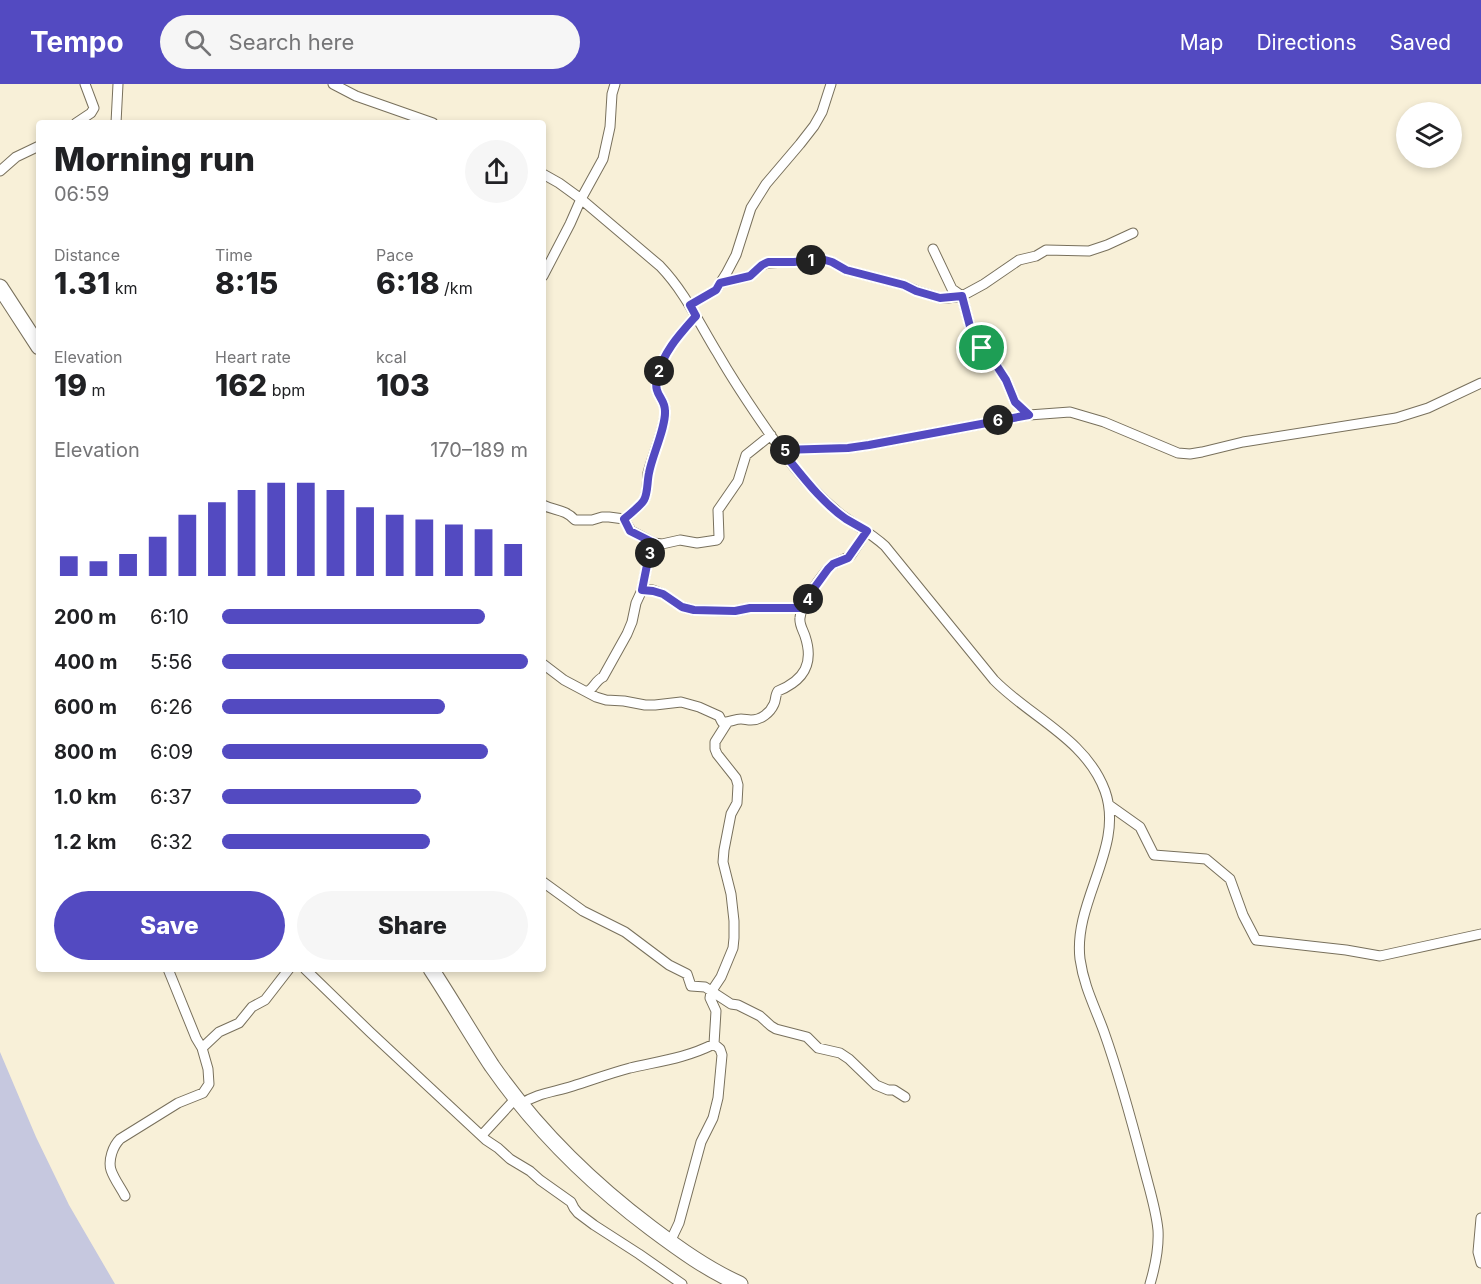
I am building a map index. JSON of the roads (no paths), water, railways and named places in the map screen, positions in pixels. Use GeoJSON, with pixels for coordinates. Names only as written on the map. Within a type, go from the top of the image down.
{"type":"FeatureCollection","features":[{"type":"Feature","properties":{"kind":"highway"},"geometry":{"type":"LineString","coordinates":[[0,287],[36,342]]}},
{"type":"Feature","properties":{"kind":"highway"},"geometry":{"type":"LineString","coordinates":[[433,972],[492,1065],[519,1101],[563,1152],[601,1188],[670,1242],[699,1262],[740,1284]]}},
{"type":"Feature","properties":{"kind":"street"},"geometry":{"type":"LineString","coordinates":[[80,120],[94,108],[85,84]]}},
{"type":"Feature","properties":{"kind":"street"},"geometry":{"type":"LineString","coordinates":[[116,120],[118,84]]}},
{"type":"Feature","properties":{"kind":"street"},"geometry":{"type":"LineString","coordinates":[[333,84],[356,96],[424,120]]}},
{"type":"Feature","properties":{"kind":"street"},"geometry":{"type":"LineString","coordinates":[[546,270],[603,159],[610,128],[615,84]]}},
{"type":"Feature","properties":{"kind":"street"},"geometry":{"type":"LineString","coordinates":[[690,305],[716,290],[736,255],[751,208],[766,184],[814,126],[822,112],[831,84]]}},
{"type":"Feature","properties":{"kind":"street"},"geometry":{"type":"LineString","coordinates":[[0,171],[16,158],[36,148]]}},
{"type":"Feature","properties":{"kind":"street"},"geometry":{"type":"LineString","coordinates":[[546,176],[581,199],[660,266],[679,288],[728,370],[781,450],[814,489],[847,519],[877,538],[885,546],[1000,686],[1065,736],[1101,780],[1109,804],[1109,833],[1080,928],[1080,957],[1086,988],[1104,1031],[1130,1113],[1152,1199],[1158,1239],[1150,1284]]}},
{"type":"Feature","properties":{"kind":"street"},"geometry":{"type":"LineString","coordinates":[[720,283],[750,276],[768,262],[825,260],[846,270],[904,285],[940,298],[962,296],[1019,260],[1036,256],[1046,250],[1089,251],[1133,233]]}},
{"type":"Feature","properties":{"kind":"street"},"geometry":{"type":"LineString","coordinates":[[933,249],[952,289],[962,296],[976,341],[993,360],[1006,380],[1015,402],[1029,415]]}},
{"type":"Feature","properties":{"kind":"street"},"geometry":{"type":"LineString","coordinates":[[546,506],[562,510],[579,521],[602,517],[624,519],[643,502],[651,461],[666,412],[656,387],[660,367],[673,341],[696,316]]}},
{"type":"Feature","properties":{"kind":"street"},"geometry":{"type":"LineString","coordinates":[[781,450],[848,448],[1029,415],[1070,412],[1090,417],[1178,453],[1190,454],[1237,443],[1396,418],[1428,408],[1481,383]]}},
{"type":"Feature","properties":{"kind":"street"},"geometry":{"type":"LineString","coordinates":[[624,519],[630,531],[654,543],[662,544],[680,540],[697,543],[718,539],[717,510],[738,481],[746,455],[771,435]]}},
{"type":"Feature","properties":{"kind":"street"},"geometry":{"type":"LineString","coordinates":[[714,1044],[716,1011],[710,998],[711,992],[721,977],[733,948],[734,938],[731,894],[723,862],[731,814],[737,803],[738,785],[717,754],[715,742],[727,723],[732,720],[752,720],[765,716],[774,703],[778,691],[804,673],[809,659],[808,644],[800,623],[803,608],[828,569],[833,564],[848,558],[867,531]]}},
{"type":"Feature","properties":{"kind":"street"},"geometry":{"type":"LineString","coordinates":[[588,691],[603,677],[627,634],[642,590],[649,555],[654,543]]}},
{"type":"Feature","properties":{"kind":"street"},"geometry":{"type":"LineString","coordinates":[[642,590],[663,594],[682,607],[694,610],[803,608]]}},
{"type":"Feature","properties":{"kind":"street"},"geometry":{"type":"LineString","coordinates":[[546,666],[564,680],[596,697],[645,705],[681,702],[699,706],[719,716],[723,722],[727,723]]}},
{"type":"Feature","properties":{"kind":"street"},"geometry":{"type":"LineString","coordinates":[[1109,804],[1140,828],[1154,855],[1206,859],[1230,879],[1243,915],[1256,940],[1380,956],[1481,934]]}},
{"type":"Feature","properties":{"kind":"street"},"geometry":{"type":"LineString","coordinates":[[546,884],[584,911],[625,932],[669,965],[687,974],[692,986],[705,987],[731,1004],[760,1016],[776,1029],[807,1037],[818,1048],[840,1053],[876,1085],[888,1090],[894,1089],[905,1097]]}},
{"type":"Feature","properties":{"kind":"street"},"geometry":{"type":"LineString","coordinates":[[125,1196],[111,1170],[110,1163],[115,1144],[178,1103],[203,1093],[209,1084],[202,1048],[169,972]]}},
{"type":"Feature","properties":{"kind":"street"},"geometry":{"type":"LineString","coordinates":[[202,1048],[219,1032],[239,1023],[248,1011],[265,1000],[287,972]]}},
{"type":"Feature","properties":{"kind":"street"},"geometry":{"type":"LineString","coordinates":[[308,972],[370,1032],[510,1159],[571,1202],[578,1213],[594,1226],[682,1284]]}},
{"type":"Feature","properties":{"kind":"street"},"geometry":{"type":"LineString","coordinates":[[482,1135],[519,1101],[632,1068],[685,1056],[714,1044]]}},
{"type":"Feature","properties":{"kind":"street"},"geometry":{"type":"LineString","coordinates":[[670,1242],[679,1223],[699,1151],[713,1118],[718,1098],[722,1055],[720,1049],[714,1044]]}},
{"type":"Feature","properties":{"kind":"street"},"geometry":{"type":"LineString","coordinates":[[1481,1218],[1478,1252],[1481,1263]]}}]}
